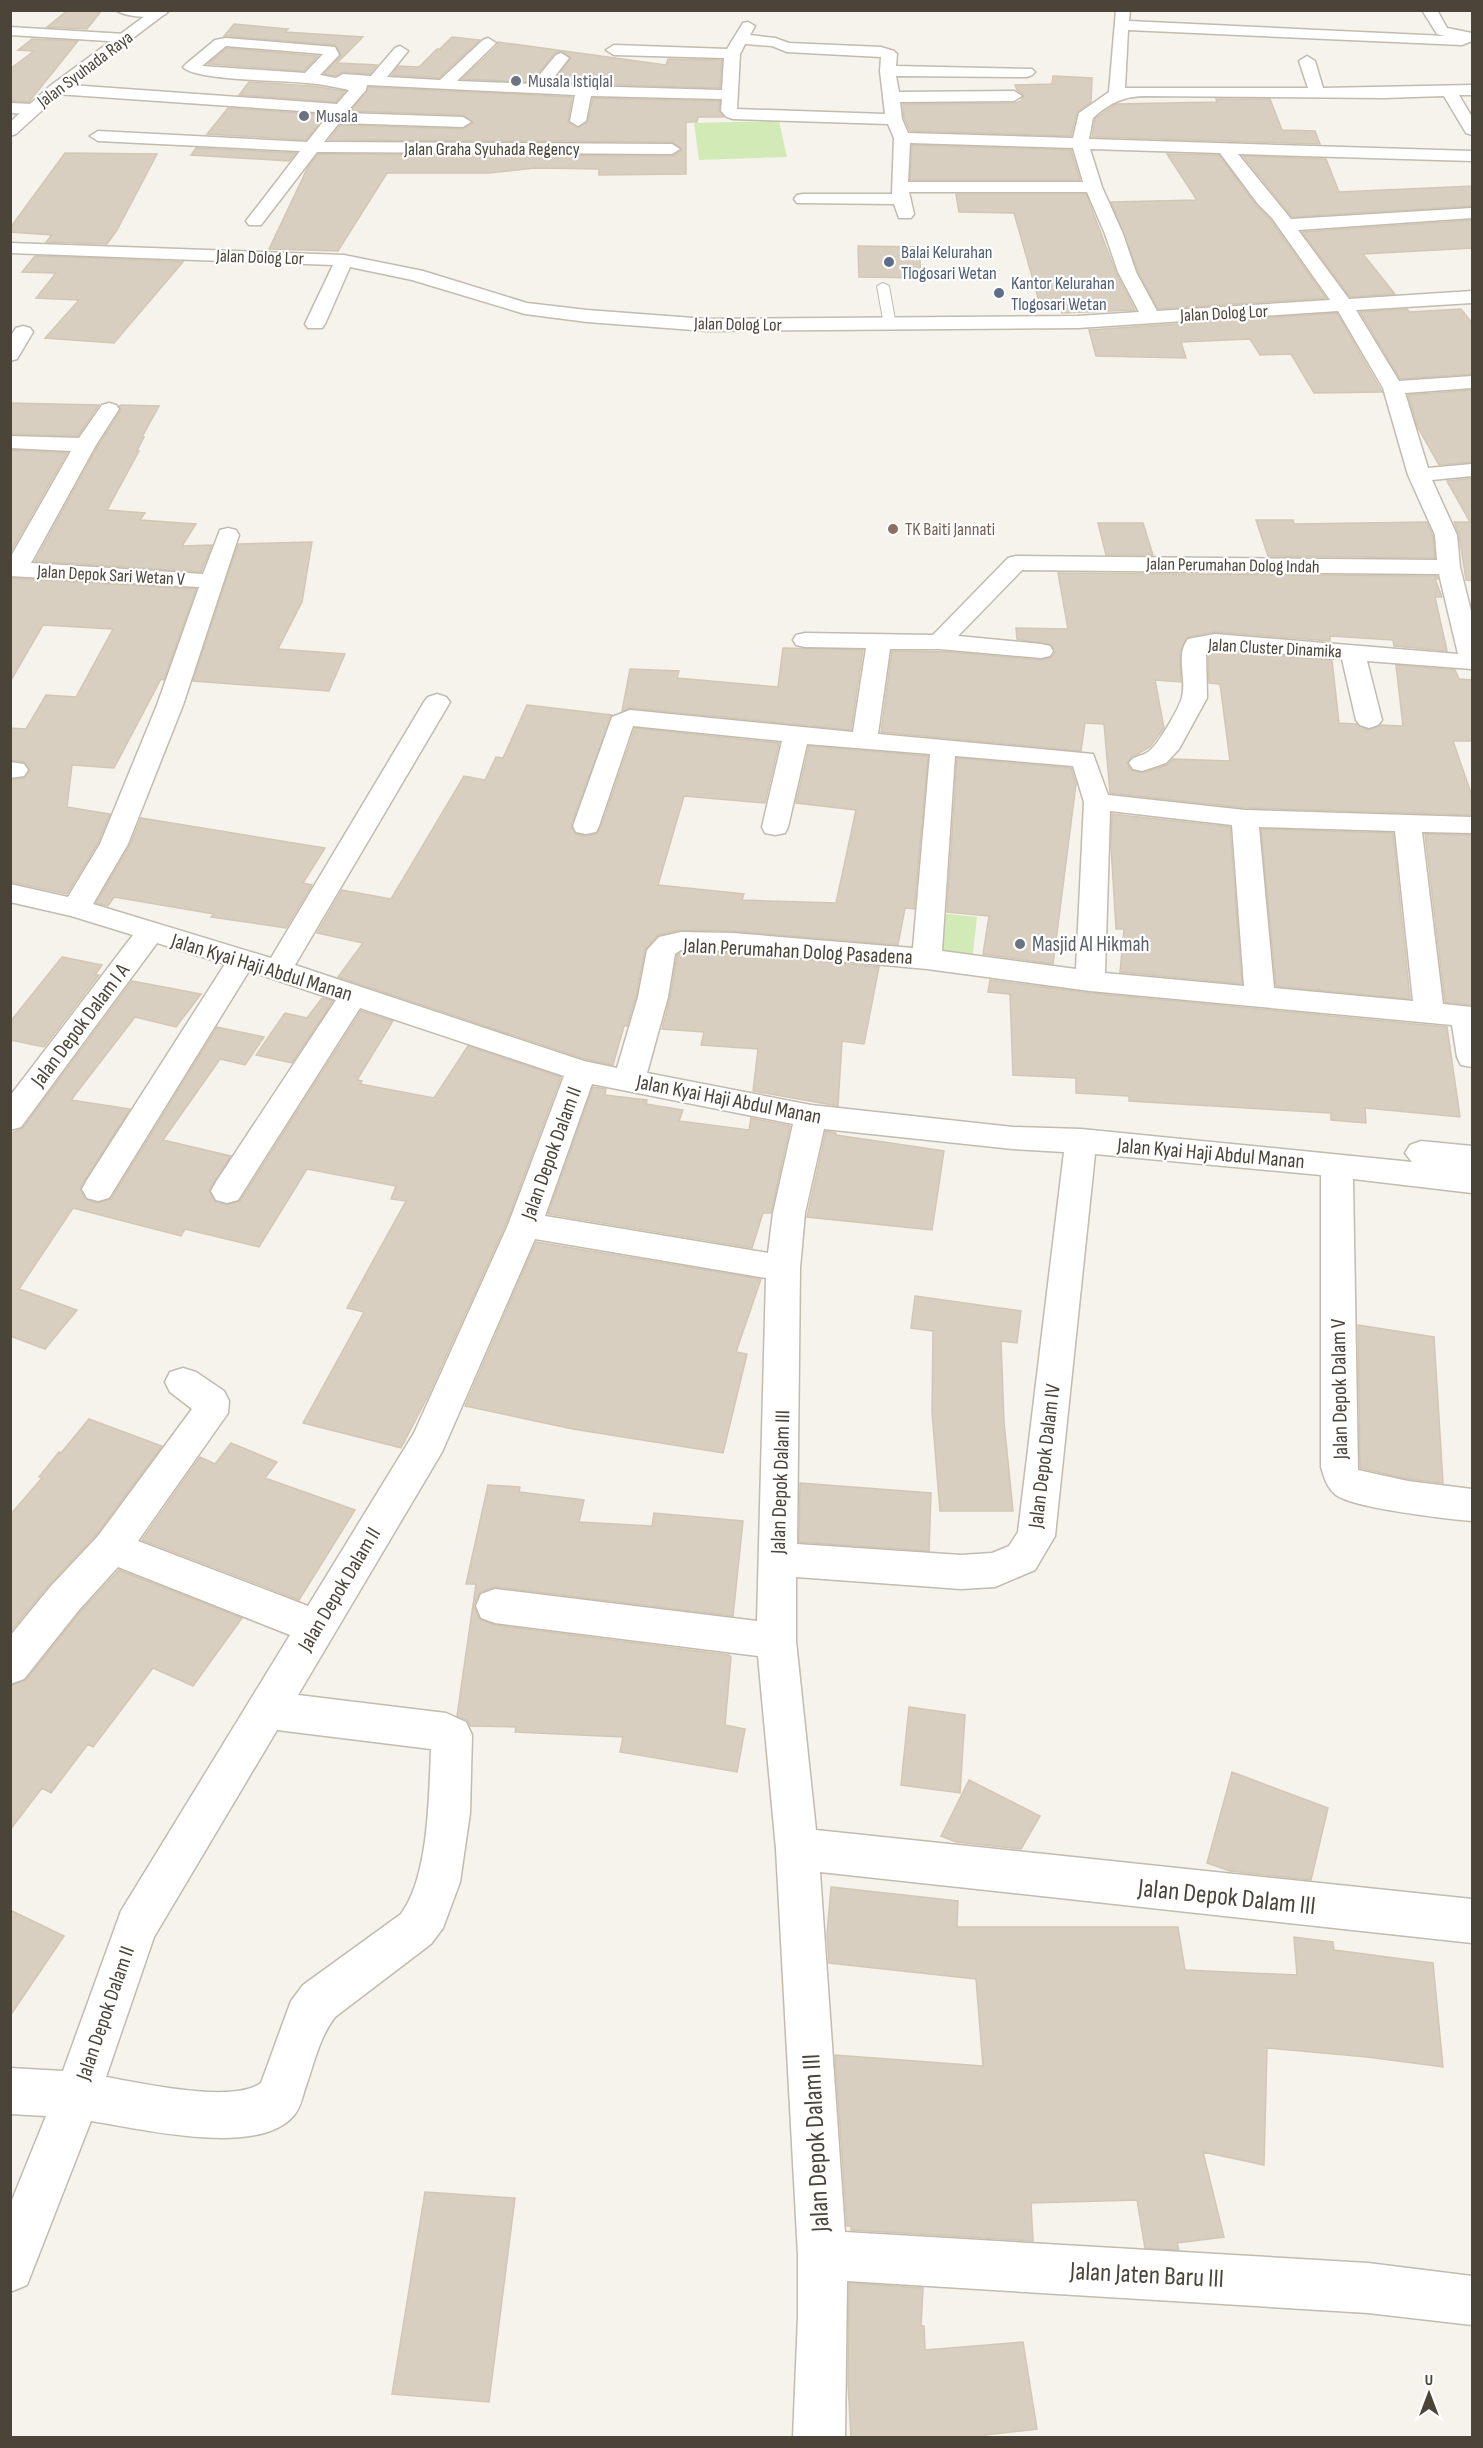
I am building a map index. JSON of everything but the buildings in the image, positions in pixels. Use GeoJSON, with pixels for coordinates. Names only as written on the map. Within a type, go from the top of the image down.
{"type":"FeatureCollection","features":[{"type":"Feature","properties":{"kind":"street"},"geometry":{"type":"LineString","coordinates":[[123,10],[161,12]]}},
{"type":"Feature","properties":{"kind":"street"},"geometry":{"type":"LineString","coordinates":[[1429,10],[1442,31],[1468,37]]}},
{"type":"Feature","properties":{"kind":"street","name":"Jalan Syuhada Raya"},"geometry":{"type":"LineString","coordinates":[[10,131],[56,89],[161,12]]}},
{"type":"Feature","properties":{"kind":"street"},"geometry":{"type":"LineString","coordinates":[[1117,93],[1122,18],[1405,39],[1462,41],[1468,37]]}},
{"type":"Feature","properties":{"kind":"street"},"geometry":{"type":"LineString","coordinates":[[10,31],[125,38]]}},
{"type":"Feature","properties":{"kind":"street"},"geometry":{"type":"LineString","coordinates":[[614,50],[740,40],[775,42],[788,47],[885,52],[890,57],[888,71],[894,119],[902,138],[902,200]]}},
{"type":"Feature","properties":{"kind":"street"},"geometry":{"type":"LineString","coordinates":[[740,40],[730,95],[729,111],[732,114],[894,119]]}},
{"type":"Feature","properties":{"kind":"street"},"geometry":{"type":"LineString","coordinates":[[309,78],[331,55],[330,50],[226,42],[220,43],[191,67],[203,72],[480,92]]}},
{"type":"Feature","properties":{"kind":"street"},"geometry":{"type":"LineString","coordinates":[[446,84],[488,43]]}},
{"type":"Feature","properties":{"kind":"street"},"geometry":{"type":"LineString","coordinates":[[255,221],[338,113],[400,51]]}},
{"type":"Feature","properties":{"kind":"street"},"geometry":{"type":"LineString","coordinates":[[537,89],[561,58]]}},
{"type":"Feature","properties":{"kind":"street"},"geometry":{"type":"LineString","coordinates":[[1307,61],[1317,92]]}},
{"type":"Feature","properties":{"kind":"street"},"geometry":{"type":"LineString","coordinates":[[888,71],[1027,72]]}},
{"type":"Feature","properties":{"kind":"street"},"geometry":{"type":"LineString","coordinates":[[343,79],[368,84],[446,84],[730,95]]}},
{"type":"Feature","properties":{"kind":"street","name":"Jalan Graha Syuhada Regency"},"geometry":{"type":"LineString","coordinates":[[56,89],[463,122]]}},
{"type":"Feature","properties":{"kind":"street"},"geometry":{"type":"LineString","coordinates":[[1448,90],[1473,130]]}},
{"type":"Feature","properties":{"kind":"street"},"geometry":{"type":"LineString","coordinates":[[1151,317],[1127,272],[1114,234],[1093,188],[1080,143],[1084,116],[1106,98],[1117,93],[1384,93],[1473,90]]}},
{"type":"Feature","properties":{"kind":"street"},"geometry":{"type":"LineString","coordinates":[[578,121],[584,91]]}},
{"type":"Feature","properties":{"kind":"street"},"geometry":{"type":"LineString","coordinates":[[675,111],[676,93]]}},
{"type":"Feature","properties":{"kind":"street"},"geometry":{"type":"LineString","coordinates":[[891,97],[1014,96]]}},
{"type":"Feature","properties":{"kind":"street"},"geometry":{"type":"LineString","coordinates":[[10,108],[33,109]]}},
{"type":"Feature","properties":{"kind":"street","name":"Jalan Graha Syuhada Regency"},"geometry":{"type":"LineString","coordinates":[[98,136],[312,147],[672,149]]}},
{"type":"Feature","properties":{"kind":"street"},"geometry":{"type":"LineString","coordinates":[[902,138],[1473,156]]}},
{"type":"Feature","properties":{"kind":"street"},"geometry":{"type":"LineString","coordinates":[[1224,147],[1286,225],[1344,306],[1393,388],[1419,475],[1455,536],[1449,567],[1472,662],[1353,652]]}},
{"type":"Feature","properties":{"kind":"street"},"geometry":{"type":"LineString","coordinates":[[1288,167],[1441,155]]}},
{"type":"Feature","properties":{"kind":"street"},"geometry":{"type":"LineString","coordinates":[[1241,170],[1264,168]]}},
{"type":"Feature","properties":{"kind":"street"},"geometry":{"type":"LineString","coordinates":[[803,199],[902,200],[1093,188]]}},
{"type":"Feature","properties":{"kind":"street"},"geometry":{"type":"LineString","coordinates":[[1286,225],[1473,213]]}},
{"type":"Feature","properties":{"kind":"street","name":"Jalan Dolog Lor"},"geometry":{"type":"LineString","coordinates":[[10,248],[344,260],[416,275],[525,308],[587,316],[707,326],[1078,322],[1473,297]]}},
{"type":"Feature","properties":{"kind":"street"},"geometry":{"type":"LineString","coordinates":[[315,324],[344,260]]}},
{"type":"Feature","properties":{"kind":"street"},"geometry":{"type":"LineString","coordinates":[[10,355],[23,332]]}},
{"type":"Feature","properties":{"kind":"street"},"geometry":{"type":"LineString","coordinates":[[1393,388],[1473,382]]}},
{"type":"Feature","properties":{"kind":"street"},"geometry":{"type":"LineString","coordinates":[[18,574],[85,446],[109,409]]}},
{"type":"Feature","properties":{"kind":"street"},"geometry":{"type":"LineString","coordinates":[[10,442],[85,446]]}},
{"type":"Feature","properties":{"kind":"street"},"geometry":{"type":"LineString","coordinates":[[1419,475],[1473,470]]}},
{"type":"Feature","properties":{"kind":"street"},"geometry":{"type":"LineString","coordinates":[[76,908],[114,844],[170,705],[228,534]]}},
{"type":"Feature","properties":{"kind":"street","name":"Jalan Perumahan Dolog Indah"},"geometry":{"type":"LineString","coordinates":[[939,642],[1016,563],[1449,567]]}},
{"type":"Feature","properties":{"kind":"street","name":"Jalan Depok Sari Wetan V"},"geometry":{"type":"LineString","coordinates":[[18,574],[212,581]]}},
{"type":"Feature","properties":{"kind":"street"},"geometry":{"type":"LineString","coordinates":[[805,640],[939,642],[1041,651]]}},
{"type":"Feature","properties":{"kind":"street"},"geometry":{"type":"LineString","coordinates":[[864,741],[879,641]]}},
{"type":"Feature","properties":{"kind":"street","name":"Jalan Cluster Dinamika"},"geometry":{"type":"LineString","coordinates":[[1142,763],[1157,758],[1166,749],[1195,698],[1194,648],[1197,644],[1215,641],[1353,652],[1369,720]]}},
{"type":"Feature","properties":{"kind":"street"},"geometry":{"type":"LineString","coordinates":[[278,970],[437,702]]}},
{"type":"Feature","properties":{"kind":"street"},"geometry":{"type":"LineString","coordinates":[[586,826],[623,720],[638,719],[796,735],[1084,759],[1097,802],[1090,981]]}},
{"type":"Feature","properties":{"kind":"street"},"geometry":{"type":"LineString","coordinates":[[774,827],[796,735]]}},
{"type":"Feature","properties":{"kind":"street","name":"Jalan Perumahan Dolog Pasadena"},"geometry":{"type":"LineString","coordinates":[[927,958],[943,748]]}},
{"type":"Feature","properties":{"kind":"street"},"geometry":{"type":"LineString","coordinates":[[1097,802],[1245,818],[1473,825]]}},
{"type":"Feature","properties":{"kind":"street"},"geometry":{"type":"LineString","coordinates":[[1245,818],[1260,998]]}},
{"type":"Feature","properties":{"kind":"street"},"geometry":{"type":"LineString","coordinates":[[1407,822],[1429,1011]]}},
{"type":"Feature","properties":{"kind":"street","name":"Jalan Kyai Haji Abdul Manan"},"geometry":{"type":"LineString","coordinates":[[10,893],[76,908],[278,970],[581,1071],[629,1081],[811,1116],[1013,1138],[1337,1165],[1473,1181]]}},
{"type":"Feature","properties":{"kind":"street","name":"Jalan Depok Dalam I A"},"geometry":{"type":"LineString","coordinates":[[10,1119],[150,932]]}},
{"type":"Feature","properties":{"kind":"street","name":"Jalan Perumahan Dolog Pasadena"},"geometry":{"type":"LineString","coordinates":[[629,1081],[653,997],[661,950],[669,944],[681,941],[733,942],[927,958],[1090,981],[1260,998],[1429,1011],[1469,1017],[1473,1057]]}},
{"type":"Feature","properties":{"kind":"street"},"geometry":{"type":"LineString","coordinates":[[98,1189],[242,959]]}},
{"type":"Feature","properties":{"kind":"street"},"geometry":{"type":"LineString","coordinates":[[227,1191],[354,995]]}},
{"type":"Feature","properties":{"kind":"street","name":"Jalan Depok Dalam II"},"geometry":{"type":"LineString","coordinates":[[10,2268],[77,2096],[136,1926],[429,1441],[525,1225],[581,1071]]}},
{"type":"Feature","properties":{"kind":"street","name":"Jalan Depok Dalam III"},"geometry":{"type":"LineString","coordinates":[[811,1116],[789,1213],[783,1268],[776,1641],[797,1849],[822,2255],[823,2317],[819,2438]]}},
{"type":"Feature","properties":{"kind":"street"},"geometry":{"type":"LineString","coordinates":[[1216,1154],[1230,1139],[1241,1137],[1473,1158]]}},
{"type":"Feature","properties":{"kind":"street","name":"Jalan Depok Dalam IV"},"geometry":{"type":"LineString","coordinates":[[777,1559],[961,1572],[995,1570],[1022,1558],[1036,1536],[1081,1142]]}},
{"type":"Feature","properties":{"kind":"street","name":"Jalan Depok Dalam V"},"geometry":{"type":"LineString","coordinates":[[1337,1165],[1339,1467],[1343,1479],[1351,1486],[1408,1497],[1473,1505]]}},
{"type":"Feature","properties":{"kind":"street"},"geometry":{"type":"LineString","coordinates":[[525,1225],[783,1268]]}},
{"type":"Feature","properties":{"kind":"street"},"geometry":{"type":"LineString","coordinates":[[10,1666],[65,1598],[111,1548],[210,1413],[211,1401],[183,1382]]}},
{"type":"Feature","properties":{"kind":"street"},"geometry":{"type":"LineString","coordinates":[[111,1548],[196,1578],[238,1598],[316,1627]]}},
{"type":"Feature","properties":{"kind":"street"},"geometry":{"type":"LineString","coordinates":[[495,1606],[776,1641]]}},
{"type":"Feature","properties":{"kind":"street"},"geometry":{"type":"LineString","coordinates":[[10,2091],[77,2096],[211,2116],[246,2114],[273,2106],[279,2098],[307,2017],[319,2001],[416,1929],[428,1913],[438,1882],[449,1813],[452,1735],[446,1732],[267,1710]]}},
{"type":"Feature","properties":{"kind":"street","name":"Jalan Depok Dalam III"},"geometry":{"type":"LineString","coordinates":[[797,1849],[1473,1921]]}},
{"type":"Feature","properties":{"kind":"street","name":"Jalan Jaten Baru III"},"geometry":{"type":"LineString","coordinates":[[822,2255],[1368,2288],[1473,2301]]}},
{"type":"Feature","properties":{"kind":"lane"},"geometry":{"type":"LineString","coordinates":[[883,286],[890,325]]}},
{"type":"Feature","properties":{"kind":"green space"},"geometry":{"type":"Polygon","coordinates":[[[779,121],[787,157],[699,160],[694,123],[779,121]]]}},
{"type":"Feature","properties":{"kind":"green space"},"geometry":{"type":"Polygon","coordinates":[[[928,912],[977,917],[972,961],[922,957],[928,912]]]}},
{"type":"Feature","properties":{"kind":"place","name":"Musala Istiqlal"},"geometry":{"type":"Point","coordinates":[516,81]}},
{"type":"Feature","properties":{"kind":"place","name":"Musala"},"geometry":{"type":"Point","coordinates":[304,116]}},
{"type":"Feature","properties":{"kind":"place","name":"Balai Kelurahan Tlogosari Wetan"},"geometry":{"type":"Point","coordinates":[889,262]}},
{"type":"Feature","properties":{"kind":"place","name":"Kantor Kelurahan Tlogosari Wetan"},"geometry":{"type":"Point","coordinates":[999,293]}},
{"type":"Feature","properties":{"kind":"place","name":"TK Baiti Jannati"},"geometry":{"type":"Point","coordinates":[893,529]}},
{"type":"Feature","properties":{"kind":"place","name":"Masjid Al Hikmah"},"geometry":{"type":"Point","coordinates":[1020,944]}}]}
